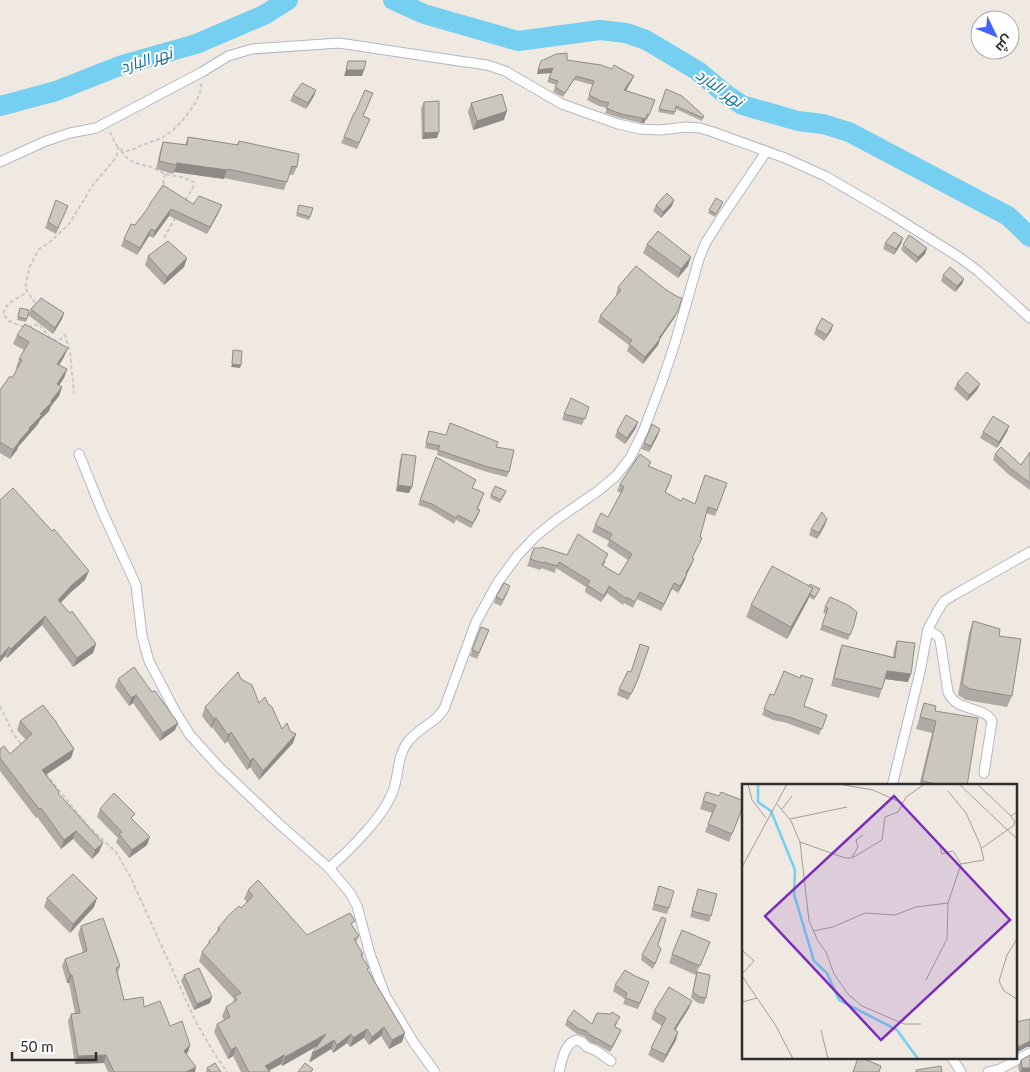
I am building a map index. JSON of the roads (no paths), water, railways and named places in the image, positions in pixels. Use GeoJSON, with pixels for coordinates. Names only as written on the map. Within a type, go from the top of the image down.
{"type":"FeatureCollection","features":[{"type":"Feature","properties":{"kind":"street"},"geometry":{"type":"LineString","coordinates":[[0,162],[46,141],[70,133],[96,128],[200,73],[228,56],[252,49],[339,44],[487,65],[505,71],[562,104],[618,124],[640,129],[660,130],[686,127],[700,128],[784,158],[825,176],[959,256],[1030,318]]}},
{"type":"Feature","properties":{"kind":"street"},"geometry":{"type":"LineString","coordinates":[[329,868],[374,822],[388,801],[394,790],[401,756],[407,743],[414,734],[436,719],[444,709],[476,622],[498,582],[518,555],[536,536],[616,476],[630,458],[643,432],[663,380],[699,259],[706,242],[766,152]]}},
{"type":"Feature","properties":{"kind":"street"},"geometry":{"type":"LineString","coordinates":[[79,454],[102,511],[136,585],[142,636],[149,661],[175,711],[190,735],[219,766],[277,822],[329,868],[350,893],[357,906],[370,954],[385,995],[435,1072]]}},
{"type":"Feature","properties":{"kind":"street"},"geometry":{"type":"LineString","coordinates":[[892,784],[928,631],[937,612],[944,601],[954,594],[1030,552]]}},
{"type":"Feature","properties":{"kind":"street"},"geometry":{"type":"LineString","coordinates":[[928,631],[935,634],[940,640],[948,692],[951,698],[956,704],[988,715],[992,721],[984,773]]}},
{"type":"Feature","properties":{"kind":"street"},"geometry":{"type":"LineString","coordinates":[[559,1072],[570,1042],[576,1040],[611,1061]]}},
{"type":"Feature","properties":{"kind":"street"},"geometry":{"type":"LineString","coordinates":[[1018,1059],[1030,1053]]}},
{"type":"Feature","properties":{"kind":"street"},"geometry":{"type":"LineString","coordinates":[[953,1060],[961,1072]]}},
{"type":"Feature","properties":{"kind":"street"},"geometry":{"type":"LineString","coordinates":[[988,1072],[1000,1069],[1017,1060]]}},
{"type":"Feature","properties":{"kind":"waterway","name":"نهر البارد"},"geometry":{"type":"LineString","coordinates":[[0,106],[56,91],[122,65],[196,44],[264,15],[288,0]]}},
{"type":"Feature","properties":{"kind":"waterway","name":"نهر البارد"},"geometry":{"type":"LineString","coordinates":[[393,0],[424,14],[518,41],[600,30],[626,33],[646,40],[698,71],[724,93],[742,105],[798,121],[823,124],[849,132],[1008,216],[1030,237]]}}]}
